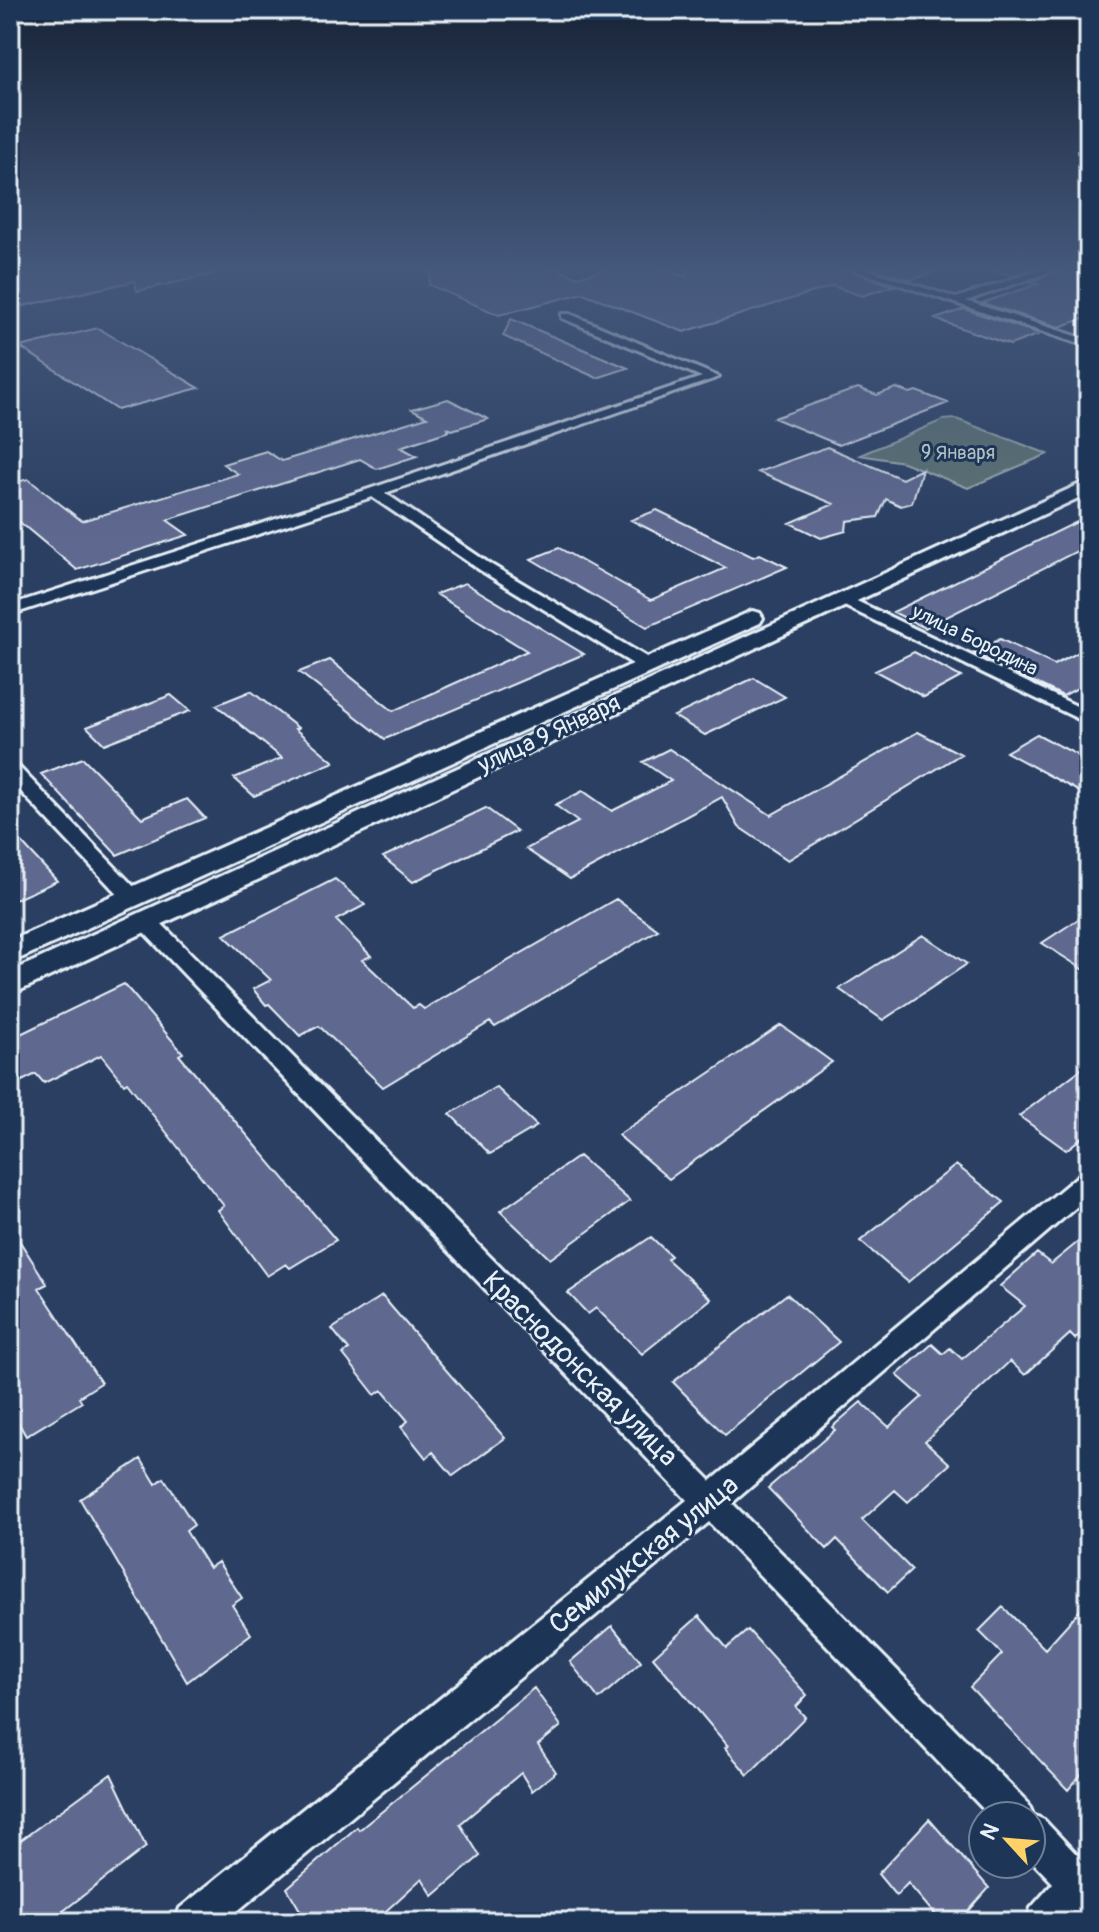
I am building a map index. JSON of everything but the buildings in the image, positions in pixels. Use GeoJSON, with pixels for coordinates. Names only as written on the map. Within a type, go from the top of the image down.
{"type":"FeatureCollection","features":[{"type":"Feature","properties":{"kind":"main road","name":"улица 9 Января"},"geometry":{"type":"LineString","coordinates":[[10,984],[139,910],[647,665],[1089,465]]}},
{"type":"Feature","properties":{"kind":"main road","name":"улица 9 Января"},"geometry":{"type":"LineString","coordinates":[[10,953],[139,910],[1084,492]]}},
{"type":"Feature","properties":{"kind":"street"},"geometry":{"type":"LineString","coordinates":[[10,610],[374,492],[713,377],[660,355]]}},
{"type":"Feature","properties":{"kind":"street"},"geometry":{"type":"LineString","coordinates":[[374,492],[485,567],[647,665]]}},
{"type":"Feature","properties":{"kind":"street","name":"улица Бородина"},"geometry":{"type":"LineString","coordinates":[[842,599],[1084,712]]}},
{"type":"Feature","properties":{"kind":"street","name":"Краснодонская улица"},"geometry":{"type":"LineString","coordinates":[[10,769],[139,910],[561,1353],[712,1500],[1000,1800]]}},
{"type":"Feature","properties":{"kind":"street","name":"Семилукская улица"},"geometry":{"type":"LineString","coordinates":[[194,1922],[712,1500],[1089,1181]]}},
{"type":"Feature","properties":{"kind":"street"},"geometry":{"type":"LineString","coordinates":[[1045,1922],[1086,1882],[1047,1847]]}},
{"type":"Feature","properties":{"kind":"green space","name":"9 Января"},"geometry":{"type":"Polygon","coordinates":[[[956,419],[1048,454],[968,488],[903,462],[860,455],[943,420],[956,419]]]}}]}
